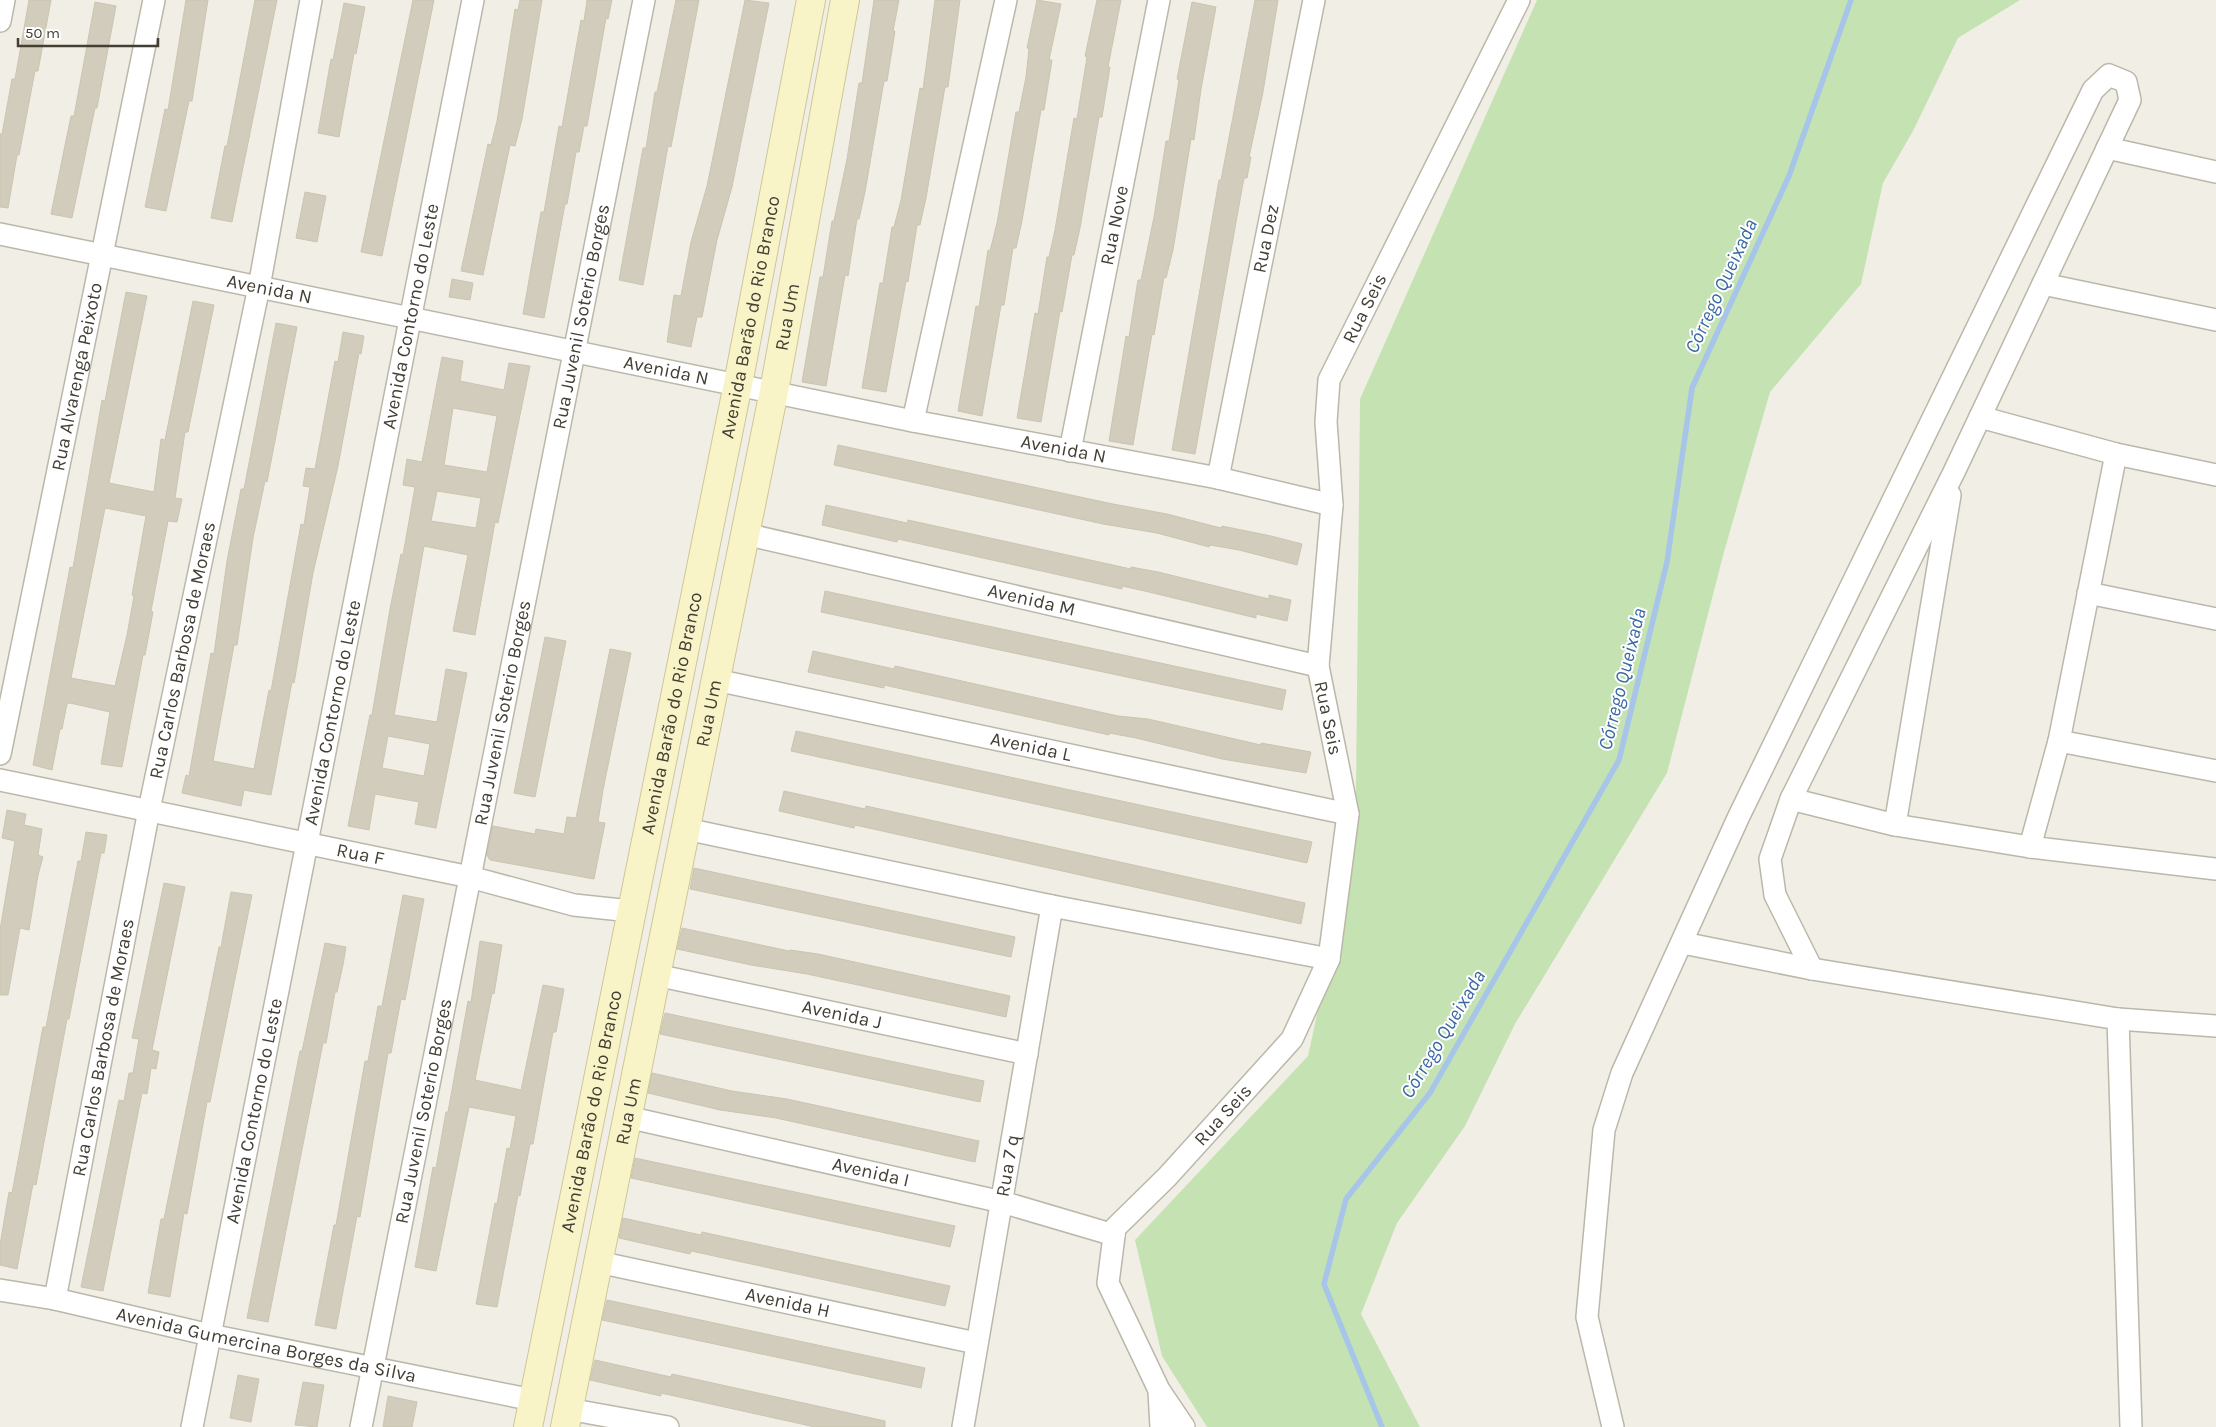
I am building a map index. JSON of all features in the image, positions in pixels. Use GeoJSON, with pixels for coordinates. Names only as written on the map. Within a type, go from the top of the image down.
{"type":"FeatureCollection","features":[{"type":"Feature","properties":{"kind":"street"},"geometry":{"type":"LineString","coordinates":[[0,21],[4,0]]}},
{"type":"Feature","properties":{"kind":"street","name":"Rua Alvarenga Peixoto"},"geometry":{"type":"LineString","coordinates":[[0,754],[154,0]]}},
{"type":"Feature","properties":{"kind":"street","name":"Rua Carlos Barbosa de Moraes"},"geometry":{"type":"LineString","coordinates":[[55,1299],[149,810],[259,287],[311,0]]}},
{"type":"Feature","properties":{"kind":"street","name":"Avenida Contorno do Leste"},"geometry":{"type":"LineString","coordinates":[[192,1427],[473,0]]}},
{"type":"Feature","properties":{"kind":"street","name":"Rua Juvenil Soterio Borges"},"geometry":{"type":"LineString","coordinates":[[361,1427],[644,0]]}},
{"type":"Feature","properties":{"kind":"street","name":"Avenida Barão do Rio Branco"},"geometry":{"type":"LineString","coordinates":[[528,1427],[738,384],[810,0]]}},
{"type":"Feature","properties":{"kind":"street","name":"Rua Um"},"geometry":{"type":"LineString","coordinates":[[567,1418],[774,391],[846,0]]}},
{"type":"Feature","properties":{"kind":"street"},"geometry":{"type":"LineString","coordinates":[[913,421],[1006,0]]}},
{"type":"Feature","properties":{"kind":"street","name":"Rua Nove"},"geometry":{"type":"LineString","coordinates":[[1070,451],[1159,0]]}},
{"type":"Feature","properties":{"kind":"street","name":"Rua Dez"},"geometry":{"type":"LineString","coordinates":[[1218,478],[1314,0]]}},
{"type":"Feature","properties":{"kind":"street","name":"Rua Seis"},"geometry":{"type":"LineString","coordinates":[[1184,1427],[1160,1390],[1108,1283],[1115,1228],[1166,1177],[1292,1040],[1329,959],[1348,814],[1318,666],[1332,505],[1326,422],[1329,380],[1519,0]]}},
{"type":"Feature","properties":{"kind":"street"},"geometry":{"type":"LineString","coordinates":[[1613,1427],[1588,1317],[1604,1130],[1622,1073],[1744,807],[2093,90],[2109,75],[2126,82],[2130,100],[1954,472],[1791,799],[1770,859],[1775,895],[1812,969]]}},
{"type":"Feature","properties":{"kind":"street"},"geometry":{"type":"LineString","coordinates":[[2107,148],[2216,172]]}},
{"type":"Feature","properties":{"kind":"street","name":"Avenida N"},"geometry":{"type":"LineString","coordinates":[[0,234],[913,421],[1218,478],[1332,505]]}},
{"type":"Feature","properties":{"kind":"street"},"geometry":{"type":"LineString","coordinates":[[2043,284],[2216,320]]}},
{"type":"Feature","properties":{"kind":"street"},"geometry":{"type":"LineString","coordinates":[[1980,417],[2116,454],[2216,475]]}},
{"type":"Feature","properties":{"kind":"street"},"geometry":{"type":"LineString","coordinates":[[2030,847],[2059,741],[2116,454]]}},
{"type":"Feature","properties":{"kind":"street"},"geometry":{"type":"LineString","coordinates":[[1896,825],[1954,472]]}},
{"type":"Feature","properties":{"kind":"street","name":"Avenida M"},"geometry":{"type":"LineString","coordinates":[[745,534],[1318,666]]}},
{"type":"Feature","properties":{"kind":"street"},"geometry":{"type":"LineString","coordinates":[[2088,593],[2216,619]]}},
{"type":"Feature","properties":{"kind":"street","name":"Avenida L"},"geometry":{"type":"LineString","coordinates":[[716,680],[1348,814]]}},
{"type":"Feature","properties":{"kind":"street"},"geometry":{"type":"LineString","coordinates":[[2059,741],[2216,771]]}},
{"type":"Feature","properties":{"kind":"street","name":"Rua F"},"geometry":{"type":"LineString","coordinates":[[0,780],[470,877],[574,905],[631,911]]}},
{"type":"Feature","properties":{"kind":"street"},"geometry":{"type":"LineString","coordinates":[[1791,799],[1896,825],[2030,847],[2216,869]]}},
{"type":"Feature","properties":{"kind":"street"},"geometry":{"type":"LineString","coordinates":[[686,829],[1052,906],[1329,959]]}},
{"type":"Feature","properties":{"kind":"street","name":"Rua 7 q"},"geometry":{"type":"LineString","coordinates":[[963,1427],[1052,906]]}},
{"type":"Feature","properties":{"kind":"street"},"geometry":{"type":"LineString","coordinates":[[1683,943],[1812,969],[2118,1019],[2216,1026]]}},
{"type":"Feature","properties":{"kind":"street","name":"Avenida J"},"geometry":{"type":"LineString","coordinates":[[656,975],[1027,1054]]}},
{"type":"Feature","properties":{"kind":"street"},"geometry":{"type":"LineString","coordinates":[[2118,1019],[2131,1427]]}},
{"type":"Feature","properties":{"kind":"street","name":"Avenida I"},"geometry":{"type":"LineString","coordinates":[[627,1117],[1002,1202],[1114,1235]]}},
{"type":"Feature","properties":{"kind":"street","name":"Avenida H"},"geometry":{"type":"LineString","coordinates":[[598,1262],[976,1343]]}},
{"type":"Feature","properties":{"kind":"street","name":"Avenida Gumercina Borges da Silva"},"geometry":{"type":"LineString","coordinates":[[0,1290],[55,1299],[210,1335],[533,1400]]}},
{"type":"Feature","properties":{"kind":"street"},"geometry":{"type":"LineString","coordinates":[[1160,1390],[1161,1427]]}},
{"type":"Feature","properties":{"kind":"street"},"geometry":{"type":"LineString","coordinates":[[567,1418],[668,1427]]}},
{"type":"Feature","properties":{"kind":"green space"},"geometry":{"type":"Polygon","coordinates":[[[1537,0],[2020,0],[1958,38],[1913,131],[1883,183],[1861,284],[1770,392],[1724,552],[1667,773],[1515,1024],[1465,1126],[1397,1223],[1361,1314],[1420,1427],[1207,1427],[1162,1356],[1135,1240],[1308,1056],[1329,959],[1356,791],[1360,399],[1537,0]]]}},
{"type":"Feature","properties":{"kind":"building"},"geometry":{"type":"Polygon","coordinates":[[[29,0],[51,0],[38,71],[35,71],[19,155],[17,155],[8,208],[0,207],[0,134],[2,134],[12,79],[15,79],[29,0]]]}},
{"type":"Feature","properties":{"kind":"building"},"geometry":{"type":"Polygon","coordinates":[[[186,0],[208,0],[192,101],[189,101],[166,211],[145,207],[165,109],[168,110],[186,0]]]}},
{"type":"Feature","properties":{"kind":"building"},"geometry":{"type":"Polygon","coordinates":[[[255,0],[277,0],[232,222],[211,218],[255,0]]]}},
{"type":"Feature","properties":{"kind":"building"},"geometry":{"type":"Polygon","coordinates":[[[413,0],[434,0],[382,256],[361,252],[413,0]]]}},
{"type":"Feature","properties":{"kind":"building"},"geometry":{"type":"Polygon","coordinates":[[[520,0],[542,0],[522,119],[515,146],[510,145],[483,275],[461,271],[488,144],[491,145],[497,121],[515,9],[518,10],[520,0]]]}},
{"type":"Feature","properties":{"kind":"building"},"geometry":{"type":"Polygon","coordinates":[[[587,0],[612,0],[608,19],[606,18],[587,126],[584,126],[579,152],[576,152],[544,318],[523,314],[541,212],[544,212],[559,126],[562,127],[581,20],[584,21],[587,0]]]}},
{"type":"Feature","properties":{"kind":"building"},"geometry":{"type":"Polygon","coordinates":[[[676,0],[699,0],[671,147],[668,146],[643,285],[619,280],[643,148],[646,148],[655,92],[657,92],[676,0]]]}},
{"type":"Feature","properties":{"kind":"building"},"geometry":{"type":"Polygon","coordinates":[[[745,0],[769,3],[732,187],[717,240],[702,317],[697,317],[691,347],[667,342],[674,295],[681,296],[691,242],[707,186],[745,0]]]}},
{"type":"Feature","properties":{"kind":"building"},"geometry":{"type":"Polygon","coordinates":[[[874,0],[899,0],[887,81],[884,81],[848,276],[845,275],[826,386],[802,382],[820,277],[823,277],[832,221],[834,221],[847,159],[859,83],[862,83],[874,0]]]}},
{"type":"Feature","properties":{"kind":"building"},"geometry":{"type":"Polygon","coordinates":[[[935,0],[960,0],[948,87],[945,87],[926,198],[920,225],[917,225],[908,282],[906,281],[886,392],[862,388],[880,283],[883,283],[892,227],[894,227],[901,200],[920,88],[923,89],[935,0]]]}},
{"type":"Feature","properties":{"kind":"building"},"geometry":{"type":"Polygon","coordinates":[[[1037,0],[1061,4],[1049,60],[1052,60],[1044,110],[1041,110],[1022,221],[1016,248],[1013,248],[1004,305],[1001,305],[982,416],[958,411],[976,306],[979,307],[988,250],[990,251],[997,223],[1016,112],[1019,112],[1026,77],[1029,49],[1027,48],[1037,0]]]}},
{"type":"Feature","properties":{"kind":"building"},"geometry":{"type":"Polygon","coordinates":[[[1097,0],[1121,0],[1108,67],[1110,67],[1102,117],[1099,117],[1080,228],[1074,255],[1072,255],[1062,312],[1060,311],[1041,422],[1017,418],[1035,313],[1038,314],[1047,257],[1049,257],[1055,230],[1074,118],[1077,119],[1087,57],[1085,56],[1097,0]]]}},
{"type":"Feature","properties":{"kind":"building"},"geometry":{"type":"Polygon","coordinates":[[[1255,0],[1278,0],[1263,92],[1249,157],[1251,157],[1247,178],[1244,178],[1195,454],[1172,450],[1219,180],[1221,180],[1255,0]]]}},
{"type":"Feature","properties":{"kind":"building"},"geometry":{"type":"Polygon","coordinates":[[[95,2],[116,6],[97,108],[95,108],[72,218],[51,214],[71,116],[74,116],[95,2]]]}},
{"type":"Feature","properties":{"kind":"building"},"geometry":{"type":"Polygon","coordinates":[[[1192,2],[1216,7],[1194,140],[1191,139],[1173,250],[1166,278],[1164,277],[1154,335],[1152,334],[1133,445],[1109,441],[1126,336],[1129,337],[1138,280],[1141,280],[1154,217],[1166,141],[1169,141],[1179,80],[1177,79],[1192,2]]]}},
{"type":"Feature","properties":{"kind":"building"},"geometry":{"type":"Polygon","coordinates":[[[344,3],[365,7],[356,54],[354,53],[339,137],[318,133],[331,59],[333,60],[344,3]]]}},
{"type":"Feature","properties":{"kind":"building"},"geometry":{"type":"Polygon","coordinates":[[[305,192],[326,196],[317,242],[296,238],[305,192]]]}},
{"type":"Feature","properties":{"kind":"building"},"geometry":{"type":"Polygon","coordinates":[[[452,279],[473,283],[470,300],[449,297],[452,279]]]}},
{"type":"Feature","properties":{"kind":"building"},"geometry":{"type":"Polygon","coordinates":[[[126,292],[147,296],[109,483],[154,492],[161,439],[165,440],[193,301],[214,305],[188,432],[185,432],[175,498],[182,499],[177,522],[168,521],[151,611],[153,612],[145,655],[143,655],[122,767],[101,764],[110,712],[70,703],[67,704],[62,729],[60,729],[52,770],[33,765],[70,567],[73,568],[102,400],[105,401],[126,292]],[[105,508],[71,678],[115,686],[127,635],[146,516],[105,508]]]}},
{"type":"Feature","properties":{"kind":"building"},"geometry":{"type":"Polygon","coordinates":[[[276,323],[297,327],[267,482],[265,481],[253,538],[237,645],[234,645],[213,761],[254,769],[269,690],[271,691],[301,524],[304,525],[310,487],[303,486],[306,468],[315,469],[335,361],[338,362],[343,332],[364,336],[361,354],[359,353],[338,466],[313,573],[294,683],[292,682],[271,795],[244,790],[241,806],[182,793],[186,775],[189,776],[211,653],[214,654],[227,561],[241,489],[244,489],[276,323]]]}},
{"type":"Feature","properties":{"kind":"building"},"geometry":{"type":"Polygon","coordinates":[[[442,357],[463,361],[460,381],[504,390],[509,363],[530,366],[498,523],[495,522],[475,635],[453,631],[468,555],[424,546],[394,715],[437,722],[446,669],[467,673],[436,828],[415,824],[419,802],[375,794],[369,830],[348,826],[370,715],[372,715],[390,609],[401,554],[403,555],[415,487],[403,485],[407,459],[422,462],[442,357]],[[453,408],[444,465],[487,472],[497,416],[453,408]],[[437,491],[431,521],[476,528],[481,498],[437,491]],[[388,736],[382,768],[424,776],[430,744],[388,736]]]}},
{"type":"Feature","properties":{"kind":"building"},"geometry":{"type":"Polygon","coordinates":[[[838,445],[1302,544],[1297,565],[1239,550],[1210,545],[1209,547],[1157,533],[1103,524],[834,465],[838,445]]]}},
{"type":"Feature","properties":{"kind":"building"},"geometry":{"type":"Polygon","coordinates":[[[826,505],[907,523],[908,520],[1131,569],[1131,567],[1158,572],[1269,599],[1269,595],[1291,600],[1287,621],[1256,614],[1256,618],[1122,586],[1122,589],[898,539],[897,542],[822,525],[826,505]]]}},
{"type":"Feature","properties":{"kind":"building"},"geometry":{"type":"Polygon","coordinates":[[[825,591],[1286,690],[1282,710],[821,612],[825,591]]]}},
{"type":"Feature","properties":{"kind":"building"},"geometry":{"type":"Polygon","coordinates":[[[545,637],[566,641],[535,797],[514,793],[545,637]]]}},
{"type":"Feature","properties":{"kind":"building"},"geometry":{"type":"Polygon","coordinates":[[[610,649],[631,653],[603,790],[598,822],[605,823],[594,879],[490,860],[487,855],[493,826],[535,834],[536,829],[564,834],[567,817],[576,818],[610,649]]]}},
{"type":"Feature","properties":{"kind":"building"},"geometry":{"type":"Polygon","coordinates":[[[813,651],[894,669],[895,666],[1118,716],[1148,719],[1261,745],[1261,743],[1311,752],[1306,773],[1222,759],[1136,738],[1109,733],[1109,735],[884,685],[884,688],[808,672],[813,651]]]}},
{"type":"Feature","properties":{"kind":"building"},"geometry":{"type":"Polygon","coordinates":[[[796,731],[1312,842],[1307,863],[791,751],[796,731]]]}},
{"type":"Feature","properties":{"kind":"building"},"geometry":{"type":"Polygon","coordinates":[[[784,791],[865,809],[866,806],[1305,903],[1301,924],[855,825],[854,828],[779,811],[784,791]]]}},
{"type":"Feature","properties":{"kind":"building"},"geometry":{"type":"Polygon","coordinates":[[[7,810],[26,814],[24,825],[42,829],[38,855],[43,857],[38,875],[29,930],[20,928],[8,995],[0,995],[0,930],[15,841],[2,838],[7,810]]]}},
{"type":"Feature","properties":{"kind":"building"},"geometry":{"type":"Polygon","coordinates":[[[86,832],[107,835],[104,853],[101,853],[36,1185],[33,1184],[17,1269],[0,1265],[0,1245],[9,1192],[12,1193],[43,1027],[46,1027],[78,861],[81,861],[86,832]]]}},
{"type":"Feature","properties":{"kind":"building"},"geometry":{"type":"Polygon","coordinates":[[[694,868],[1015,937],[1011,957],[690,889],[694,868]]]}},
{"type":"Feature","properties":{"kind":"building"},"geometry":{"type":"Polygon","coordinates":[[[164,883],[185,887],[152,1050],[159,1052],[156,1069],[151,1068],[147,1094],[142,1093],[103,1291],[81,1287],[119,1100],[124,1101],[129,1073],[133,1073],[139,1039],[132,1038],[164,883]]]}},
{"type":"Feature","properties":{"kind":"building"},"geometry":{"type":"Polygon","coordinates":[[[231,892],[252,895],[210,1102],[207,1102],[187,1214],[184,1213],[170,1297],[148,1293],[161,1219],[164,1219],[231,892]]]}},
{"type":"Feature","properties":{"kind":"building"},"geometry":{"type":"Polygon","coordinates":[[[403,895],[424,899],[405,1000],[401,999],[391,1053],[388,1053],[360,1217],[357,1216],[336,1329],[315,1325],[334,1225],[336,1225],[365,1061],[368,1061],[378,1006],[382,1006],[403,895]]]}},
{"type":"Feature","properties":{"kind":"building"},"geometry":{"type":"Polygon","coordinates":[[[682,928],[789,951],[818,954],[1010,996],[1006,1017],[807,974],[751,965],[677,949],[682,928]]]}},
{"type":"Feature","properties":{"kind":"building"},"geometry":{"type":"Polygon","coordinates":[[[480,941],[502,945],[494,994],[492,993],[475,1080],[521,1090],[543,985],[564,989],[556,1032],[553,1032],[533,1144],[530,1144],[520,1196],[518,1195],[497,1307],[476,1304],[495,1203],[497,1204],[507,1148],[510,1149],[516,1116],[469,1107],[436,1271],[415,1267],[433,1167],[436,1168],[446,1112],[448,1112],[468,1001],[471,1002],[480,941]]]}},
{"type":"Feature","properties":{"kind":"building"},"geometry":{"type":"Polygon","coordinates":[[[325,943],[346,947],[337,992],[335,992],[326,1043],[323,1043],[268,1322],[247,1318],[300,1051],[302,1051],[325,943]]]}},
{"type":"Feature","properties":{"kind":"building"},"geometry":{"type":"Polygon","coordinates":[[[665,1013],[984,1081],[980,1102],[660,1034],[665,1013]]]}},
{"type":"Feature","properties":{"kind":"building"},"geometry":{"type":"Polygon","coordinates":[[[652,1073],[732,1091],[787,1099],[979,1141],[975,1162],[776,1118],[720,1110],[648,1093],[652,1073]]]}},
{"type":"Feature","properties":{"kind":"building"},"geometry":{"type":"Polygon","coordinates":[[[635,1158],[955,1226],[950,1247],[631,1178],[635,1158]]]}},
{"type":"Feature","properties":{"kind":"building"},"geometry":{"type":"Polygon","coordinates":[[[623,1218],[701,1235],[702,1232],[950,1286],[945,1306],[691,1251],[690,1254],[619,1238],[623,1218]]]}},
{"type":"Feature","properties":{"kind":"building"},"geometry":{"type":"Polygon","coordinates":[[[607,1300],[925,1368],[921,1388],[602,1320],[607,1300]]]}},
{"type":"Feature","properties":{"kind":"building"},"geometry":{"type":"Polygon","coordinates":[[[595,1360],[671,1377],[672,1374],[885,1421],[885,1427],[815,1427],[661,1393],[661,1396],[590,1380],[595,1360]]]}},
{"type":"Feature","properties":{"kind":"building"},"geometry":{"type":"Polygon","coordinates":[[[238,1375],[259,1379],[251,1422],[230,1418],[238,1375]]]}},
{"type":"Feature","properties":{"kind":"building"},"geometry":{"type":"Polygon","coordinates":[[[303,1382],[324,1385],[317,1427],[295,1425],[303,1382]]]}},
{"type":"Feature","properties":{"kind":"building"},"geometry":{"type":"Polygon","coordinates":[[[388,1396],[417,1402],[412,1427],[383,1427],[388,1396]]]}},
{"type":"Feature","properties":{"kind":"waterway","name":"Córrego Queixada"},"geometry":{"type":"LineString","coordinates":[[1382,1427],[1324,1284],[1346,1199],[1430,1093],[1619,760],[1667,562],[1692,388],[1789,176],[1851,0]]}}]}
